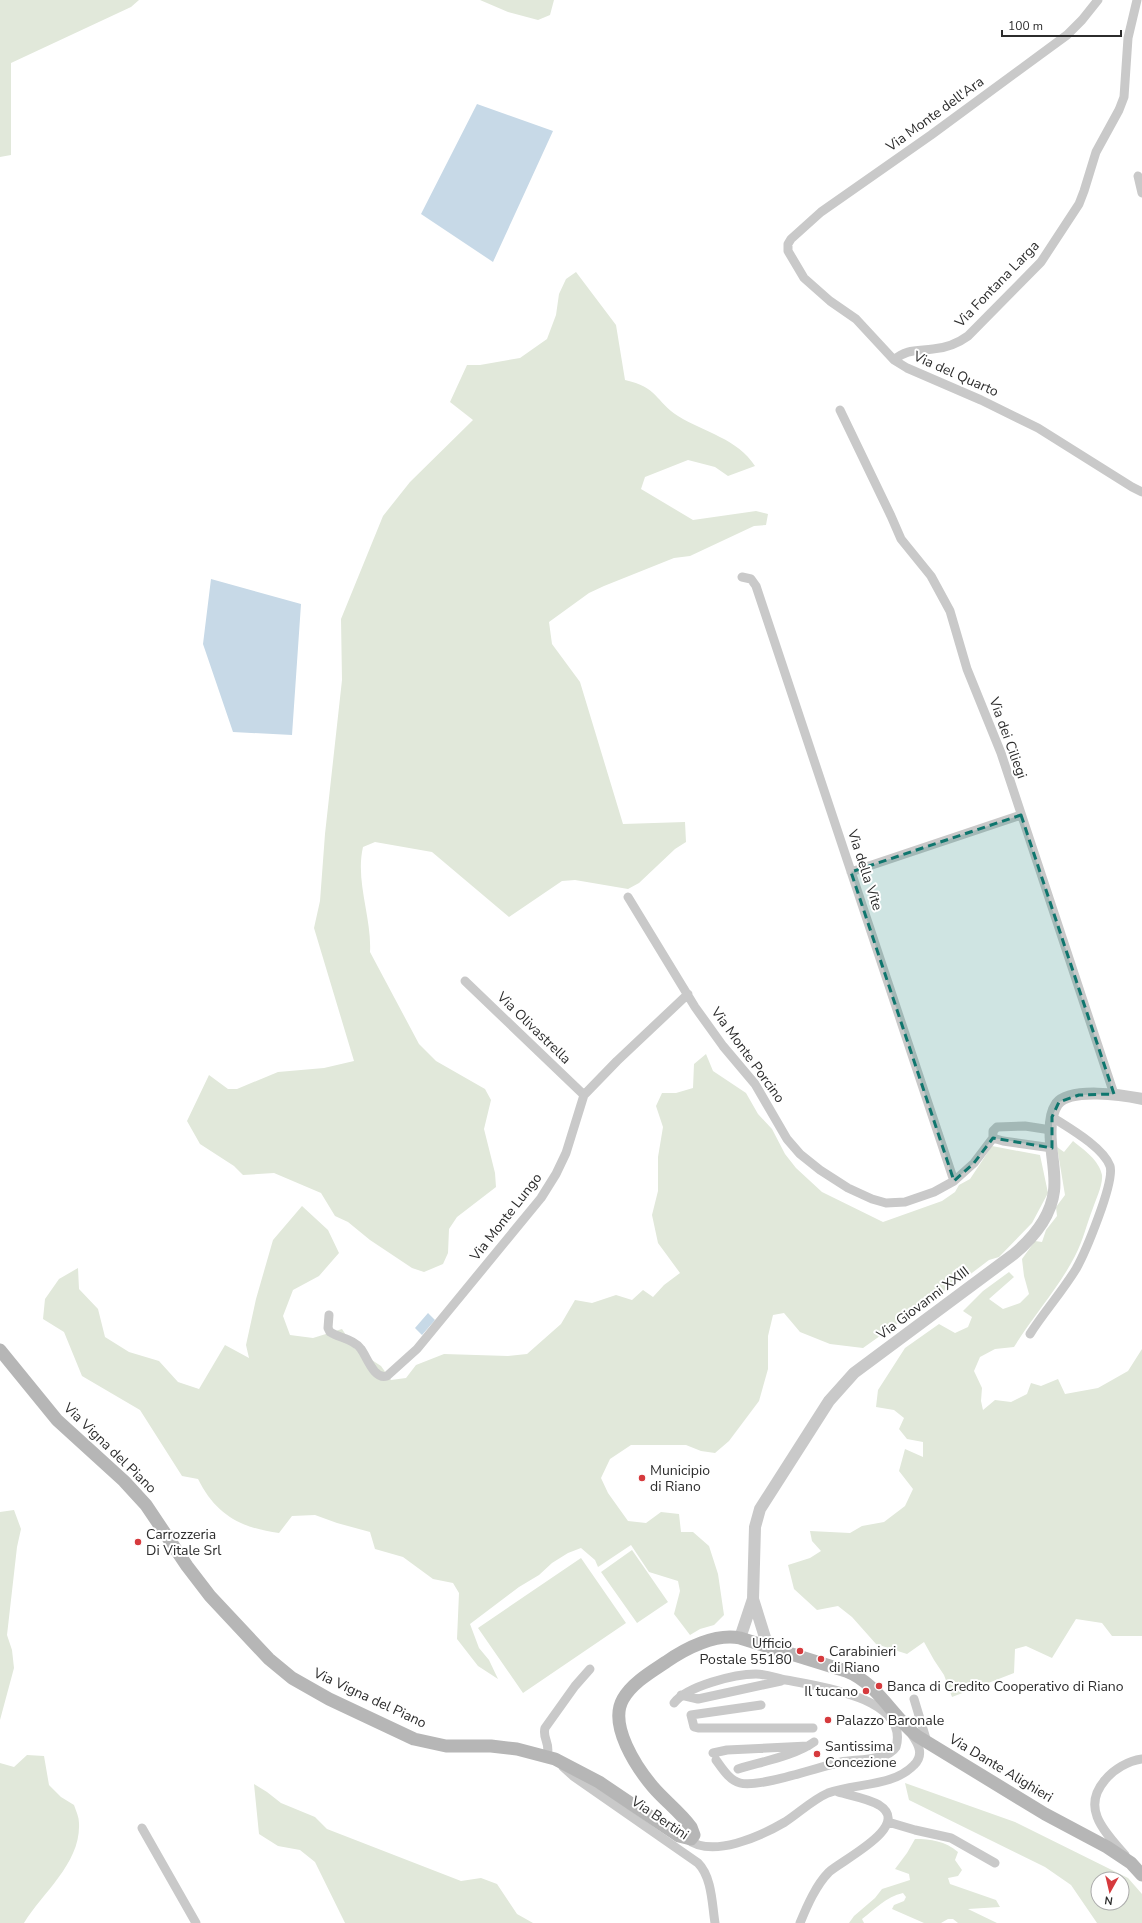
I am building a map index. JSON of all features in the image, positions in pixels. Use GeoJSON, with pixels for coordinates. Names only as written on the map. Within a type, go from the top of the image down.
{"type":"FeatureCollection","features":[{"type":"Feature","properties":{"kind":"main road","name":"Via Vigna del Piano"},"geometry":{"type":"LineString","coordinates":[[0,1350],[57,1420],[140,1498],[159,1521],[187,1566],[210,1596],[266,1655],[288,1675],[329,1699],[414,1739],[446,1746],[511,1748],[551,1758],[599,1782],[660,1824],[687,1839]]}},
{"type":"Feature","properties":{"kind":"main road"},"geometry":{"type":"LineString","coordinates":[[687,1839],[694,1837],[691,1827],[649,1782],[628,1748],[620,1726],[619,1709],[622,1701],[629,1691],[671,1658],[712,1640],[726,1637],[740,1638]]}},
{"type":"Feature","properties":{"kind":"main road","name":"Via Dante Alighieri"},"geometry":{"type":"LineString","coordinates":[[740,1638],[857,1676],[870,1686],[887,1711],[908,1729],[1045,1814],[1108,1847],[1140,1871]]}},
{"type":"Feature","properties":{"kind":"street","name":"Via Monte dell'Ara"},"geometry":{"type":"LineString","coordinates":[[788,247],[791,239],[821,212],[931,135],[1066,35],[1082,20],[1098,0]]}},
{"type":"Feature","properties":{"kind":"street","name":"Via Fontana Larga"},"geometry":{"type":"LineString","coordinates":[[894,360],[904,352],[943,348],[957,343],[968,336],[1036,267],[1052,248],[1079,204],[1096,152],[1122,103],[1126,88],[1128,38],[1137,0]]}},
{"type":"Feature","properties":{"kind":"street"},"geometry":{"type":"LineString","coordinates":[[1138,176],[1142,193]]}},
{"type":"Feature","properties":{"kind":"street","name":"Via del Quarto"},"geometry":{"type":"LineString","coordinates":[[788,247],[790,257],[804,278],[830,301],[856,319],[894,360],[907,368],[981,400],[1038,428],[1129,486],[1142,492]]}},
{"type":"Feature","properties":{"kind":"street","name":"Via dei Ciliegi"},"geometry":{"type":"LineString","coordinates":[[840,410],[901,539],[929,573],[950,612],[967,669],[1001,754],[1114,1094]]}},
{"type":"Feature","properties":{"kind":"street","name":"Via della Vite"},"geometry":{"type":"LineString","coordinates":[[742,577],[751,580],[756,586],[954,1180]]}},
{"type":"Feature","properties":{"kind":"street"},"geometry":{"type":"LineString","coordinates":[[851,872],[1021,815]]}},
{"type":"Feature","properties":{"kind":"street","name":"Via Monte Porcino"},"geometry":{"type":"LineString","coordinates":[[628,897],[688,994],[723,1046],[755,1084],[791,1144],[800,1154],[820,1170],[858,1193],[886,1203],[905,1202],[926,1195],[954,1180],[974,1163],[993,1138],[993,1131],[1002,1126],[1051,1130]]}},
{"type":"Feature","properties":{"kind":"street","name":"Via Olivastrella"},"geometry":{"type":"LineString","coordinates":[[465,980],[584,1095]]}},
{"type":"Feature","properties":{"kind":"street","name":"Via Monte Lungo"},"geometry":{"type":"LineString","coordinates":[[329,1315],[328,1328],[330,1332],[356,1345],[377,1374],[382,1377],[387,1376],[417,1349],[541,1198],[558,1171],[566,1153],[584,1095],[617,1061],[688,994]]}},
{"type":"Feature","properties":{"kind":"street","name":"Via Giovanni XXIII"},"geometry":{"type":"LineString","coordinates":[[740,1638],[753,1599],[755,1527],[760,1509],[829,1402],[859,1369],[1005,1261],[1026,1243],[1041,1224],[1052,1202],[1055,1177],[1051,1130],[1052,1117],[1056,1105],[1065,1098],[1085,1094],[1114,1094],[1142,1099]]}},
{"type":"Feature","properties":{"kind":"street"},"geometry":{"type":"LineString","coordinates":[[1030,1334],[1081,1260],[1107,1195],[1110,1176],[1109,1164],[1096,1149],[1052,1117]]}},
{"type":"Feature","properties":{"kind":"street"},"geometry":{"type":"LineString","coordinates":[[993,1138],[1003,1141],[1052,1148]]}},
{"type":"Feature","properties":{"kind":"street","name":"Via Giovanni XXIII"},"geometry":{"type":"LineString","coordinates":[[753,1599],[768,1647]]}},
{"type":"Feature","properties":{"kind":"street"},"geometry":{"type":"LineString","coordinates":[[551,1758],[549,1746],[544,1734],[545,1728],[575,1686],[590,1669]]}},
{"type":"Feature","properties":{"kind":"street"},"geometry":{"type":"LineString","coordinates":[[674,1703],[681,1695],[707,1684],[752,1674],[762,1674],[839,1691],[887,1711],[894,1724],[897,1741],[895,1749],[885,1756],[843,1762],[776,1779],[745,1784],[734,1780],[714,1756],[727,1750],[811,1744],[738,1769]]}},
{"type":"Feature","properties":{"kind":"street"},"geometry":{"type":"LineString","coordinates":[[681,1695],[698,1699],[784,1680]]}},
{"type":"Feature","properties":{"kind":"street"},"geometry":{"type":"LineString","coordinates":[[914,1699],[927,1742]]}},
{"type":"Feature","properties":{"kind":"street"},"geometry":{"type":"LineString","coordinates":[[761,1705],[690,1715],[694,1727],[736,1729],[813,1728]]}},
{"type":"Feature","properties":{"kind":"street"},"geometry":{"type":"LineString","coordinates":[[687,1839],[694,1844],[711,1846],[725,1845],[749,1839],[776,1827],[814,1801],[836,1791],[889,1779],[911,1768],[917,1761],[920,1751],[918,1744],[908,1729]]}},
{"type":"Feature","properties":{"kind":"street","name":"Via Bertini"},"geometry":{"type":"LineString","coordinates":[[551,1758],[573,1776],[698,1863],[703,1870],[709,1886],[715,1923]]}},
{"type":"Feature","properties":{"kind":"street"},"geometry":{"type":"LineString","coordinates":[[1140,1871],[1099,1821],[1094,1809],[1094,1798],[1098,1789],[1110,1774],[1126,1764],[1142,1759]]}},
{"type":"Feature","properties":{"kind":"street"},"geometry":{"type":"LineString","coordinates":[[800,1923],[812,1899],[827,1875],[877,1837],[888,1822],[887,1815],[880,1806],[836,1791]]}},
{"type":"Feature","properties":{"kind":"street"},"geometry":{"type":"LineString","coordinates":[[888,1822],[951,1838],[995,1863]]}},
{"type":"Feature","properties":{"kind":"street"},"geometry":{"type":"LineString","coordinates":[[142,1828],[196,1923]]}},
{"type":"Feature","properties":{"kind":"highlighted area"},"geometry":{"type":"Polygon","coordinates":[[[1021,815],[1114,1094],[1079,1095],[1059,1102],[1052,1117],[1052,1148],[993,1138],[974,1163],[954,1181],[851,872],[1021,815]]]}},
{"type":"Feature","properties":{"kind":"shaded area"},"geometry":{"type":"Polygon","coordinates":[[[0,0],[139,0],[131,7],[11,63],[11,155],[0,157],[0,0]]]}},
{"type":"Feature","properties":{"kind":"shaded area"},"geometry":{"type":"Polygon","coordinates":[[[480,0],[554,0],[550,15],[538,20],[508,12],[480,0]]]}},
{"type":"Feature","properties":{"kind":"shaded area"},"geometry":{"type":"Polygon","coordinates":[[[576,272],[616,325],[625,380],[644,386],[678,416],[730,443],[748,457],[755,466],[728,476],[715,467],[688,460],[645,477],[641,489],[693,520],[756,511],[768,514],[766,525],[754,526],[690,556],[674,558],[604,586],[589,593],[549,622],[552,644],[580,682],[623,824],[685,822],[686,842],[675,849],[639,883],[628,889],[575,880],[562,881],[509,917],[432,852],[375,842],[363,847],[361,873],[369,926],[370,952],[419,1044],[436,1061],[485,1089],[491,1100],[484,1129],[495,1173],[496,1187],[457,1217],[449,1229],[448,1253],[443,1264],[424,1272],[412,1268],[370,1240],[348,1222],[335,1216],[321,1193],[274,1173],[243,1175],[234,1166],[200,1144],[187,1121],[209,1075],[228,1089],[237,1089],[278,1072],[324,1068],[354,1061],[314,928],[320,901],[325,834],[342,680],[341,619],[383,516],[410,482],[473,420],[450,402],[467,365],[480,365],[520,358],[547,339],[556,315],[559,294],[566,279],[576,272]]]}},
{"type":"Feature","properties":{"kind":"shaded area"},"geometry":{"type":"Polygon","coordinates":[[[706,1054],[713,1071],[746,1093],[758,1114],[772,1129],[785,1154],[796,1168],[822,1192],[883,1222],[942,1201],[955,1192],[959,1185],[970,1179],[992,1146],[1040,1155],[1048,1193],[1032,1223],[999,1257],[989,1260],[964,1279],[949,1286],[937,1298],[920,1311],[901,1321],[863,1348],[830,1344],[800,1332],[784,1313],[773,1315],[768,1336],[768,1369],[759,1401],[729,1441],[715,1453],[701,1451],[686,1445],[631,1445],[610,1459],[601,1478],[608,1493],[628,1521],[646,1523],[661,1512],[679,1514],[681,1532],[693,1532],[709,1546],[718,1574],[724,1615],[714,1625],[700,1629],[690,1635],[674,1614],[680,1591],[678,1581],[649,1572],[631,1545],[598,1567],[595,1560],[581,1548],[568,1553],[552,1563],[539,1575],[519,1587],[470,1624],[479,1648],[489,1660],[498,1679],[478,1666],[457,1639],[459,1593],[453,1583],[433,1579],[403,1557],[375,1549],[370,1532],[315,1515],[292,1516],[279,1533],[253,1528],[231,1518],[213,1502],[198,1479],[182,1476],[140,1410],[82,1376],[64,1332],[43,1319],[45,1299],[59,1279],[78,1268],[79,1289],[98,1309],[105,1337],[129,1352],[159,1361],[178,1382],[199,1389],[225,1345],[249,1358],[246,1345],[256,1299],[273,1240],[302,1206],[328,1230],[339,1253],[319,1276],[293,1290],[283,1316],[290,1335],[313,1338],[342,1329],[355,1349],[381,1366],[391,1380],[406,1378],[416,1365],[444,1354],[508,1356],[527,1354],[561,1324],[575,1300],[592,1303],[616,1295],[632,1300],[643,1290],[653,1297],[664,1285],[680,1273],[658,1243],[652,1215],[658,1191],[658,1157],[663,1127],[656,1106],[662,1093],[676,1093],[693,1088],[694,1064],[706,1054]]]}},
{"type":"Feature","properties":{"kind":"shaded area"},"geometry":{"type":"Polygon","coordinates":[[[1073,1141],[1094,1160],[1102,1175],[1099,1192],[1078,1250],[1061,1280],[1014,1347],[995,1349],[980,1357],[974,1371],[982,1388],[981,1401],[983,1410],[995,1400],[1011,1402],[1027,1394],[1031,1383],[1041,1386],[1058,1379],[1065,1394],[1098,1388],[1128,1371],[1142,1349],[1142,1636],[1112,1636],[1102,1623],[1076,1619],[1052,1658],[1026,1646],[1015,1649],[1014,1673],[952,1697],[944,1675],[924,1642],[907,1654],[876,1644],[852,1617],[838,1606],[817,1610],[794,1589],[788,1565],[810,1558],[821,1551],[812,1541],[810,1531],[850,1533],[862,1526],[884,1522],[905,1506],[913,1489],[899,1471],[905,1449],[923,1457],[923,1442],[907,1439],[899,1429],[904,1418],[894,1410],[876,1407],[878,1390],[905,1348],[939,1324],[955,1333],[968,1327],[972,1317],[963,1311],[983,1291],[1009,1272],[1014,1277],[989,1299],[1003,1309],[1020,1303],[1029,1294],[1024,1276],[1022,1259],[1035,1241],[1042,1242],[1046,1230],[1057,1216],[1056,1207],[1065,1195],[1057,1147],[1064,1152],[1073,1141]]]}},
{"type":"Feature","properties":{"kind":"shaded area"},"geometry":{"type":"Polygon","coordinates":[[[14,1510],[21,1529],[17,1547],[7,1635],[12,1650],[14,1668],[0,1720],[0,1512],[14,1510]]]}},
{"type":"Feature","properties":{"kind":"shaded area"},"geometry":{"type":"Polygon","coordinates":[[[632,1550],[668,1602],[637,1623],[601,1572],[632,1550]]]}},
{"type":"Feature","properties":{"kind":"shaded area"},"geometry":{"type":"Polygon","coordinates":[[[581,1558],[626,1623],[523,1693],[478,1628],[581,1558]]]}},
{"type":"Feature","properties":{"kind":"shaded area"},"geometry":{"type":"Polygon","coordinates":[[[27,1755],[44,1756],[49,1785],[61,1797],[74,1805],[79,1821],[78,1838],[74,1851],[67,1864],[24,1923],[0,1923],[0,1763],[14,1767],[27,1755]]]}},
{"type":"Feature","properties":{"kind":"shaded area"},"geometry":{"type":"Polygon","coordinates":[[[905,1783],[1015,1822],[1114,1871],[1090,1871],[1090,1911],[1130,1911],[1130,1880],[1142,1894],[1142,1923],[1097,1923],[1071,1885],[1045,1867],[909,1800],[905,1783]]]}},
{"type":"Feature","properties":{"kind":"shaded area"},"geometry":{"type":"Polygon","coordinates":[[[254,1784],[281,1803],[315,1817],[327,1829],[461,1881],[481,1878],[497,1884],[517,1914],[533,1923],[345,1923],[315,1862],[300,1850],[278,1846],[259,1834],[254,1784]]]}},
{"type":"Feature","properties":{"kind":"shaded area"},"geometry":{"type":"Polygon","coordinates":[[[915,1839],[938,1841],[948,1845],[958,1852],[955,1860],[962,1870],[958,1876],[948,1878],[950,1884],[996,1900],[1000,1907],[968,1909],[997,1923],[958,1923],[953,1919],[948,1919],[941,1923],[924,1923],[892,1909],[894,1905],[904,1901],[906,1897],[903,1893],[891,1897],[876,1907],[862,1919],[864,1923],[849,1923],[854,1916],[875,1898],[882,1889],[910,1880],[909,1874],[895,1869],[915,1839]]]}},
{"type":"Feature","properties":{"kind":"water"},"geometry":{"type":"Polygon","coordinates":[[[477,104],[553,131],[493,262],[421,214],[477,104]]]}},
{"type":"Feature","properties":{"kind":"water"},"geometry":{"type":"Polygon","coordinates":[[[211,579],[301,604],[292,735],[233,732],[203,644],[211,579]]]}},
{"type":"Feature","properties":{"kind":"water"},"geometry":{"type":"Polygon","coordinates":[[[428,1313],[435,1320],[422,1335],[415,1328],[428,1313]]]}},
{"type":"Feature","properties":{"kind":"place","name":"Municipio di Riano"},"geometry":{"type":"Point","coordinates":[642,1478]}},
{"type":"Feature","properties":{"kind":"place","name":"Carrozzeria Di Vitale Srl"},"geometry":{"type":"Point","coordinates":[138,1542]}},
{"type":"Feature","properties":{"kind":"place","name":"Ufficio Postale 55180"},"geometry":{"type":"Point","coordinates":[800,1651]}},
{"type":"Feature","properties":{"kind":"place","name":"Carabinieri di Riano"},"geometry":{"type":"Point","coordinates":[821,1659]}},
{"type":"Feature","properties":{"kind":"place","name":"Banca di Credito Cooperativo di Riano"},"geometry":{"type":"Point","coordinates":[879,1686]}},
{"type":"Feature","properties":{"kind":"place","name":"Il tucano"},"geometry":{"type":"Point","coordinates":[866,1691]}},
{"type":"Feature","properties":{"kind":"place","name":"Palazzo Baronale"},"geometry":{"type":"Point","coordinates":[828,1720]}},
{"type":"Feature","properties":{"kind":"place","name":"Santissima Concezione"},"geometry":{"type":"Point","coordinates":[817,1754]}}]}
